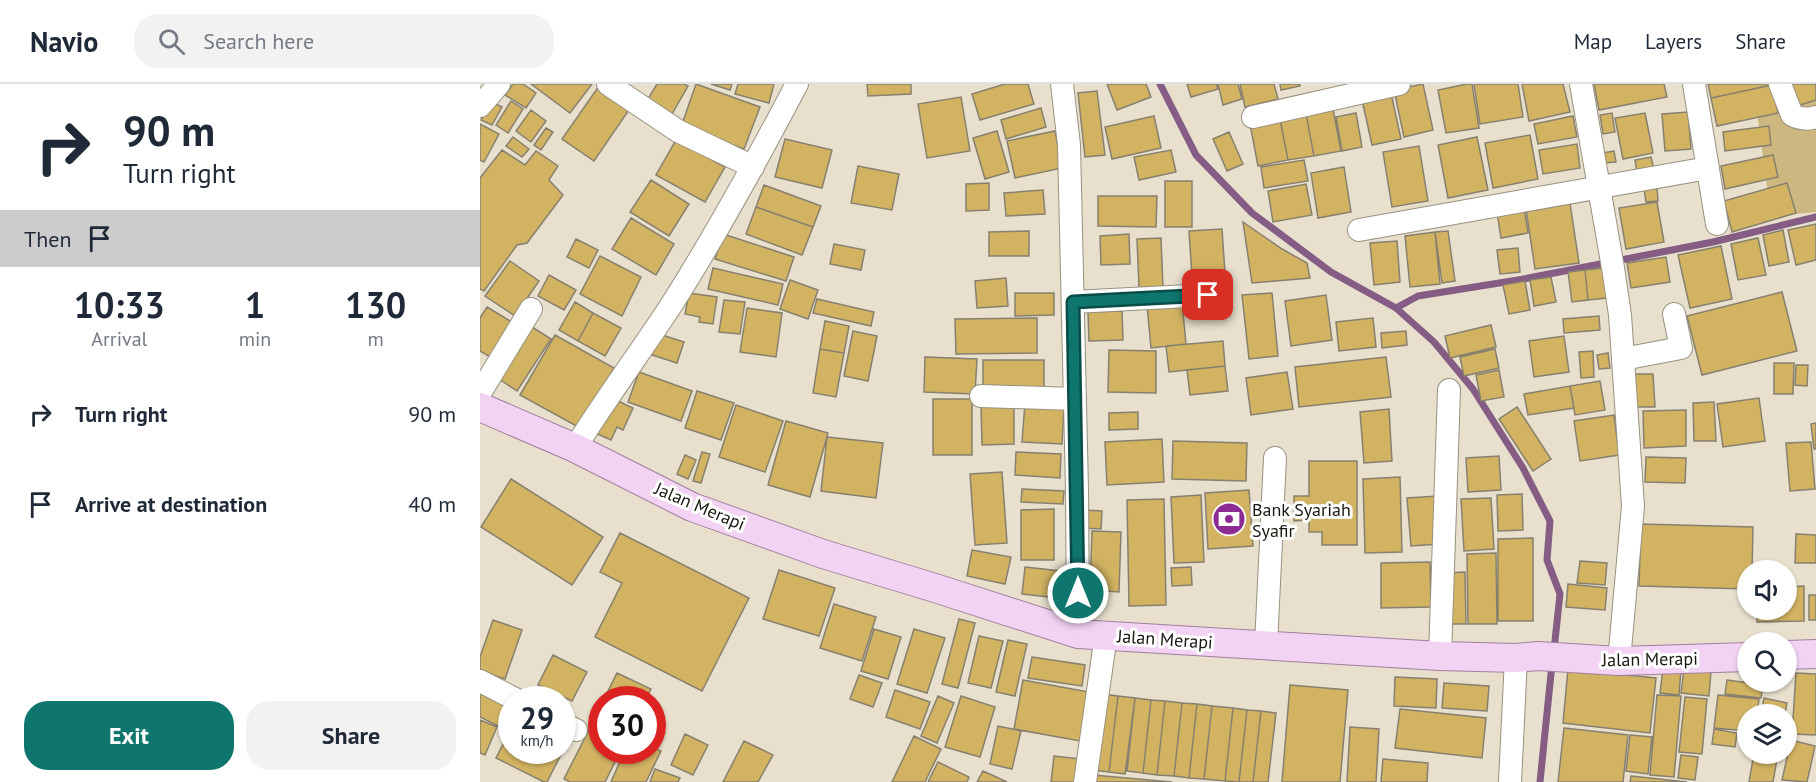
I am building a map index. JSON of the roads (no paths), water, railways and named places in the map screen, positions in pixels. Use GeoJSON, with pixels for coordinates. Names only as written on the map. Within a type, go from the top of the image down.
{"type":"FeatureCollection","features":[{"type":"Feature","properties":{"kind":"main road","name":"Jalan Merapi"},"geometry":{"type":"LineString","coordinates":[[480,407],[576,448],[692,507],[823,554],[1092,635],[1440,656],[1618,661],[1737,657]]}},
{"type":"Feature","properties":{"kind":"main road"},"geometry":{"type":"LineString","coordinates":[[1797,655],[1816,654]]}},
{"type":"Feature","properties":{"kind":"street"},"geometry":{"type":"LineString","coordinates":[[480,106],[499,84]]}},
{"type":"Feature","properties":{"kind":"street"},"geometry":{"type":"LineString","coordinates":[[608,84],[678,130],[753,166]]}},
{"type":"Feature","properties":{"kind":"street"},"geometry":{"type":"LineString","coordinates":[[576,448],[603,402],[670,307],[741,190],[796,84]]}},
{"type":"Feature","properties":{"kind":"street"},"geometry":{"type":"LineString","coordinates":[[1062,84],[1069,145],[1075,399],[1092,635],[1085,782]]}},
{"type":"Feature","properties":{"kind":"street"},"geometry":{"type":"LineString","coordinates":[[1253,117],[1399,84]]}},
{"type":"Feature","properties":{"kind":"street"},"geometry":{"type":"LineString","coordinates":[[1581,84],[1620,315],[1633,506],[1618,661]]}},
{"type":"Feature","properties":{"kind":"street"},"geometry":{"type":"LineString","coordinates":[[1694,84],[1717,224]]}},
{"type":"Feature","properties":{"kind":"street"},"geometry":{"type":"LineString","coordinates":[[1780,84],[1792,115],[1810,119],[1816,117]]}},
{"type":"Feature","properties":{"kind":"street"},"geometry":{"type":"LineString","coordinates":[[1359,230],[1708,168]]}},
{"type":"Feature","properties":{"kind":"street"},"geometry":{"type":"LineString","coordinates":[[1073,302],[1208,295]]}},
{"type":"Feature","properties":{"kind":"street"},"geometry":{"type":"LineString","coordinates":[[480,393],[531,309]]}},
{"type":"Feature","properties":{"kind":"street"},"geometry":{"type":"LineString","coordinates":[[1623,359],[1681,348],[1674,314]]}},
{"type":"Feature","properties":{"kind":"street"},"geometry":{"type":"LineString","coordinates":[[1440,656],[1449,390]]}},
{"type":"Feature","properties":{"kind":"street"},"geometry":{"type":"LineString","coordinates":[[981,396],[1075,399]]}},
{"type":"Feature","properties":{"kind":"street"},"geometry":{"type":"LineString","coordinates":[[1266,645],[1275,458]]}},
{"type":"Feature","properties":{"kind":"street"},"geometry":{"type":"LineString","coordinates":[[1510,782],[1527,657]]}},
{"type":"Feature","properties":{"kind":"street"},"geometry":{"type":"LineString","coordinates":[[480,681],[498,690]]}},
{"type":"Feature","properties":{"kind":"waterway"},"geometry":{"type":"LineString","coordinates":[[1160,84],[1196,155],[1252,213],[1331,272],[1396,308],[1434,342],[1473,389],[1523,468],[1550,521],[1547,560],[1560,594],[1554,650]]}},
{"type":"Feature","properties":{"kind":"waterway"},"geometry":{"type":"LineString","coordinates":[[1396,308],[1418,296],[1518,280],[1713,242],[1816,217]]}},
{"type":"Feature","properties":{"kind":"waterway"},"geometry":{"type":"LineString","coordinates":[[1540,782],[1552,664]]}},
{"type":"Feature","properties":{"kind":"place","name":"Bank Syariah Syafir"},"geometry":{"type":"Point","coordinates":[1229,519]}}]}
